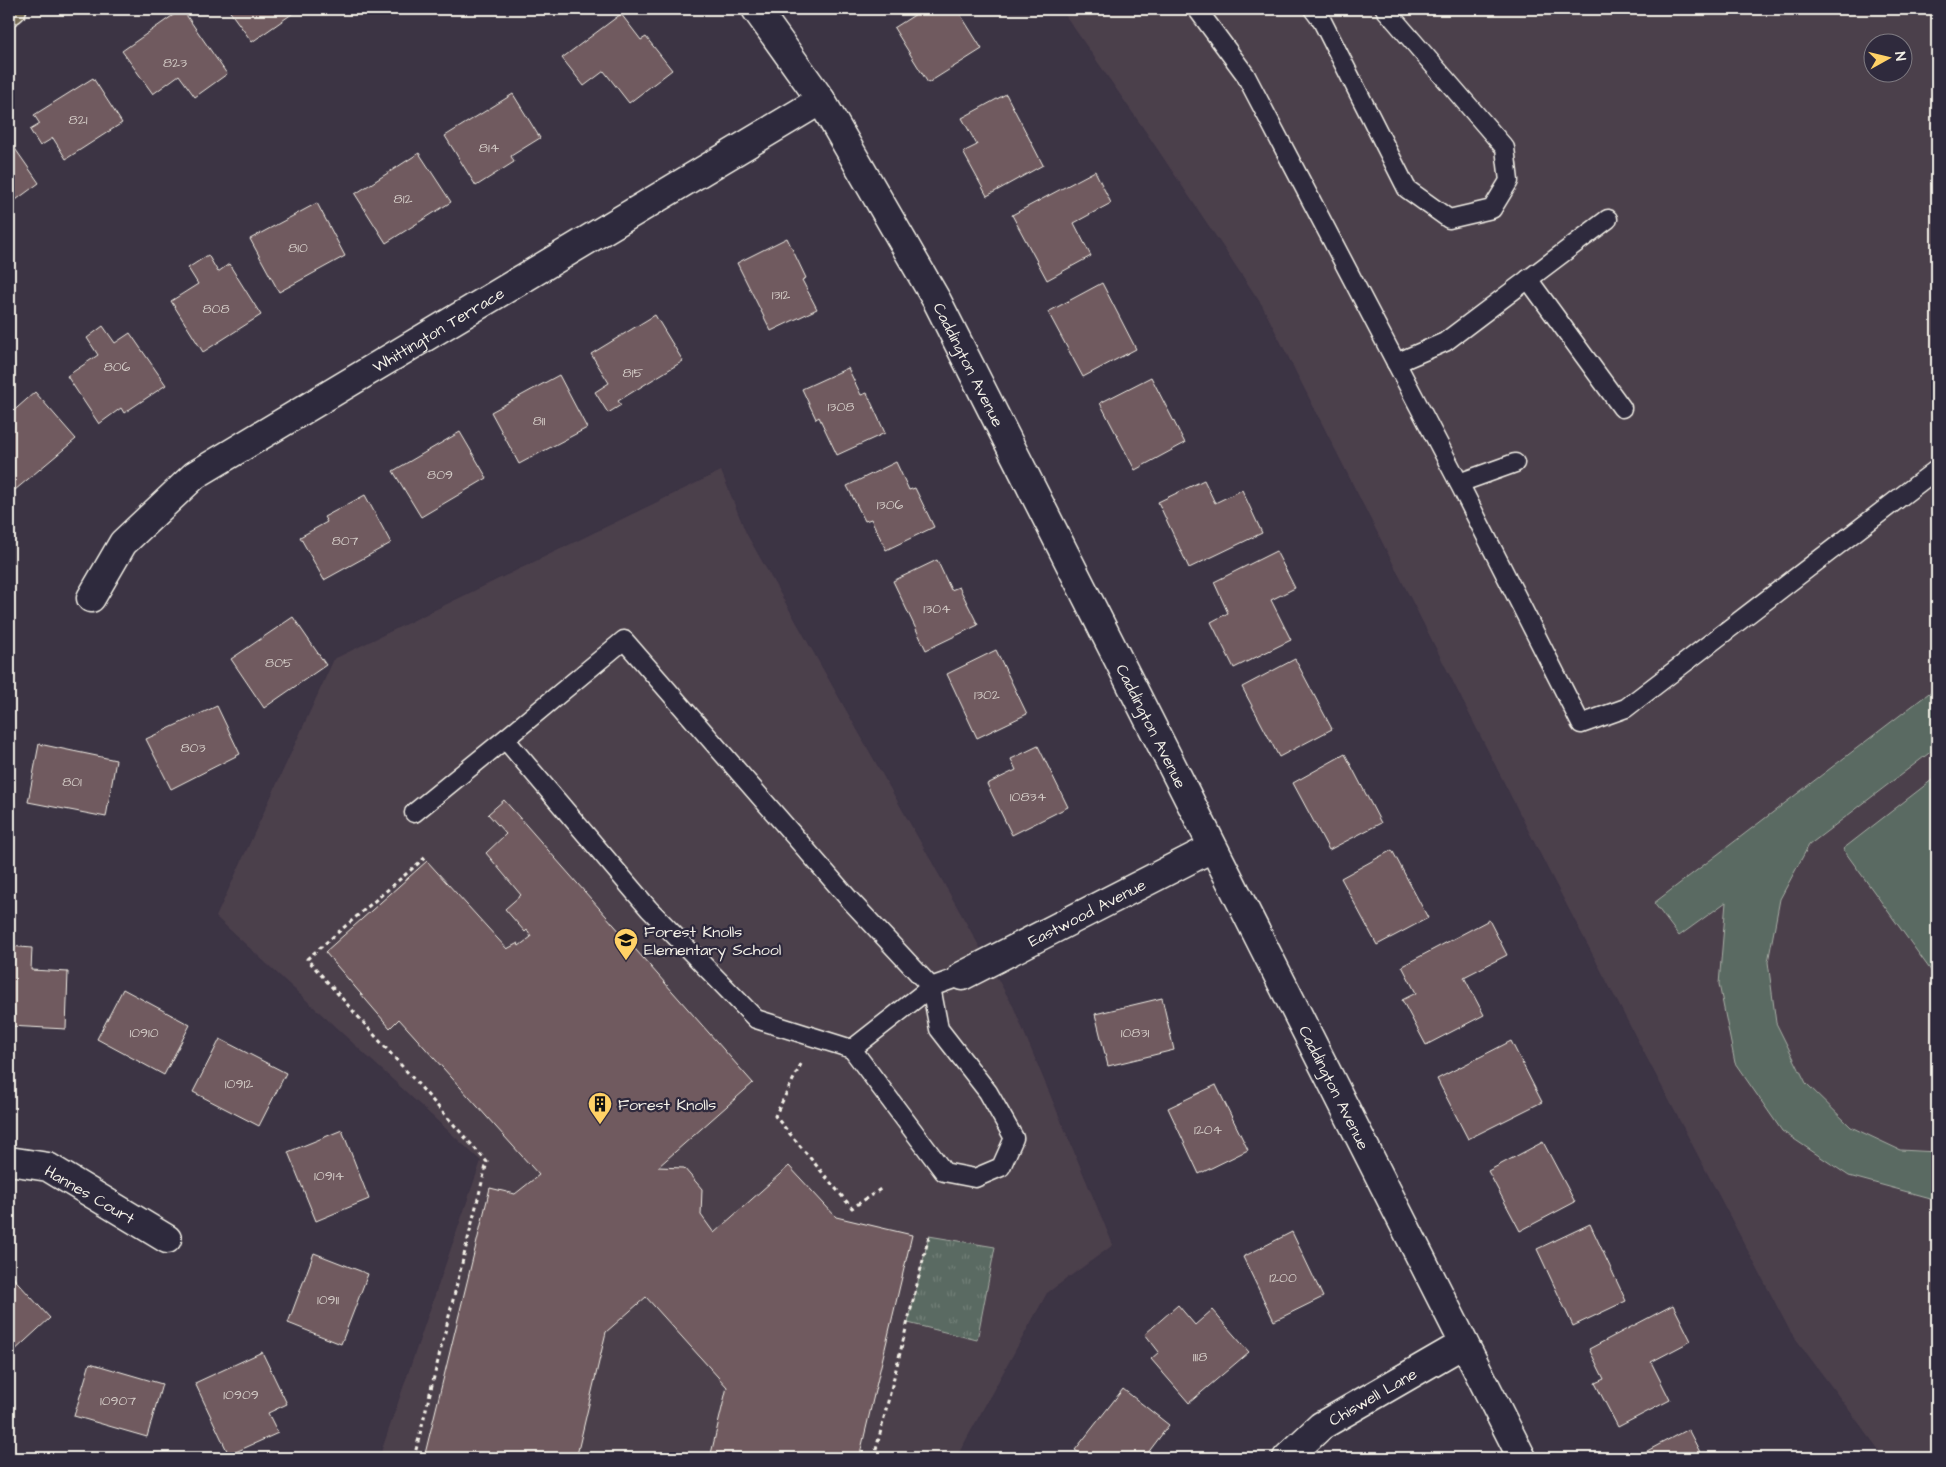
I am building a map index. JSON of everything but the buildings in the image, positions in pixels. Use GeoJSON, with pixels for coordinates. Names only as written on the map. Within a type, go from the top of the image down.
{"type":"FeatureCollection","features":[{"type":"Feature","properties":{"kind":"street","name":"Caddington Avenue"},"geometry":{"type":"LineString","coordinates":[[756,9],[821,100],[937,301],[1522,1458]]}},
{"type":"Feature","properties":{"kind":"street","name":"Whittington Terrace"},"geometry":{"type":"LineString","coordinates":[[90,598],[123,543],[195,475],[821,100]]}},
{"type":"Feature","properties":{"kind":"street","name":"Eastwood Avenue"},"geometry":{"type":"LineString","coordinates":[[962,976],[1212,848]]}},
{"type":"Feature","properties":{"kind":"street","name":"Hannes Court"},"geometry":{"type":"LineString","coordinates":[[9,1161],[48,1167],[167,1239]]}},
{"type":"Feature","properties":{"kind":"street","name":"Chiswell Lane"},"geometry":{"type":"LineString","coordinates":[[1288,1458],[1321,1426],[1464,1344]]}},
{"type":"Feature","properties":{"kind":"lane"},"geometry":{"type":"LineString","coordinates":[[1197,9],[1245,74],[1459,483],[1581,724],[1626,708],[1937,469]]}},
{"type":"Feature","properties":{"kind":"lane"},"geometry":{"type":"LineString","coordinates":[[1313,9],[1322,21],[1407,189],[1449,219],[1492,208],[1509,181],[1505,148],[1385,9]]}},
{"type":"Feature","properties":{"kind":"lane"},"geometry":{"type":"LineString","coordinates":[[1396,363],[1444,342],[1608,219]]}},
{"type":"Feature","properties":{"kind":"lane"},"geometry":{"type":"LineString","coordinates":[[1528,279],[1622,408]]}},
{"type":"Feature","properties":{"kind":"lane"},"geometry":{"type":"LineString","coordinates":[[1459,483],[1515,463]]}},
{"type":"Feature","properties":{"kind":"lane"},"geometry":{"type":"LineString","coordinates":[[414,813],[624,640],[849,899],[931,987],[939,1029],[988,1092],[1014,1138],[1001,1167],[975,1178],[944,1172],[852,1048],[756,1019],[649,909],[506,739]]}},
{"type":"Feature","properties":{"kind":"lane"},"geometry":{"type":"LineString","coordinates":[[852,1048],[931,987],[962,976]]}},
{"type":"Feature","properties":{"kind":"path"},"geometry":{"type":"LineString","coordinates":[[414,1458],[487,1162],[307,959],[427,856]]}},
{"type":"Feature","properties":{"kind":"path"},"geometry":{"type":"LineString","coordinates":[[802,1061],[775,1116],[852,1208],[882,1188]]}},
{"type":"Feature","properties":{"kind":"path"},"geometry":{"type":"LineString","coordinates":[[874,1458],[929,1236]]}},
{"type":"Feature","properties":{"kind":"shaded area"},"geometry":{"type":"Polygon","coordinates":[[[1061,9],[1937,9],[1937,1458],[1885,1458],[1790,1331],[1550,873],[1262,305],[1061,9]]]}},
{"type":"Feature","properties":{"kind":"shaded area","name":"Forest Knolls Elementary School"},"geometry":{"type":"Polygon","coordinates":[[[721,471],[746,533],[1013,1006],[1113,1245],[1047,1293],[956,1458],[379,1458],[481,1161],[216,917],[334,659],[721,471]]]}},
{"type":"Feature","properties":{"kind":"green space"},"geometry":{"type":"Polygon","coordinates":[[[1937,687],[1937,747],[1809,845],[1780,899],[1768,962],[1776,1023],[1806,1083],[1851,1127],[1900,1150],[1937,1152],[1937,1200],[1849,1176],[1782,1131],[1735,1063],[1719,984],[1726,902],[1679,936],[1654,903],[1937,687]]]}},
{"type":"Feature","properties":{"kind":"green space"},"geometry":{"type":"Polygon","coordinates":[[[1937,776],[1937,979],[1843,849],[1937,776]]]}},
{"type":"Feature","properties":{"kind":"green space"},"geometry":{"type":"Polygon","coordinates":[[[929,1236],[995,1247],[977,1340],[908,1323],[929,1236]]]}},
{"type":"Feature","properties":{"kind":"place","name":"Forest Knolls Elementary School"},"geometry":{"type":"Point","coordinates":[626,961]}},
{"type":"Feature","properties":{"kind":"place","name":"Forest Knolls"},"geometry":{"type":"Point","coordinates":[600,1125]}}]}
